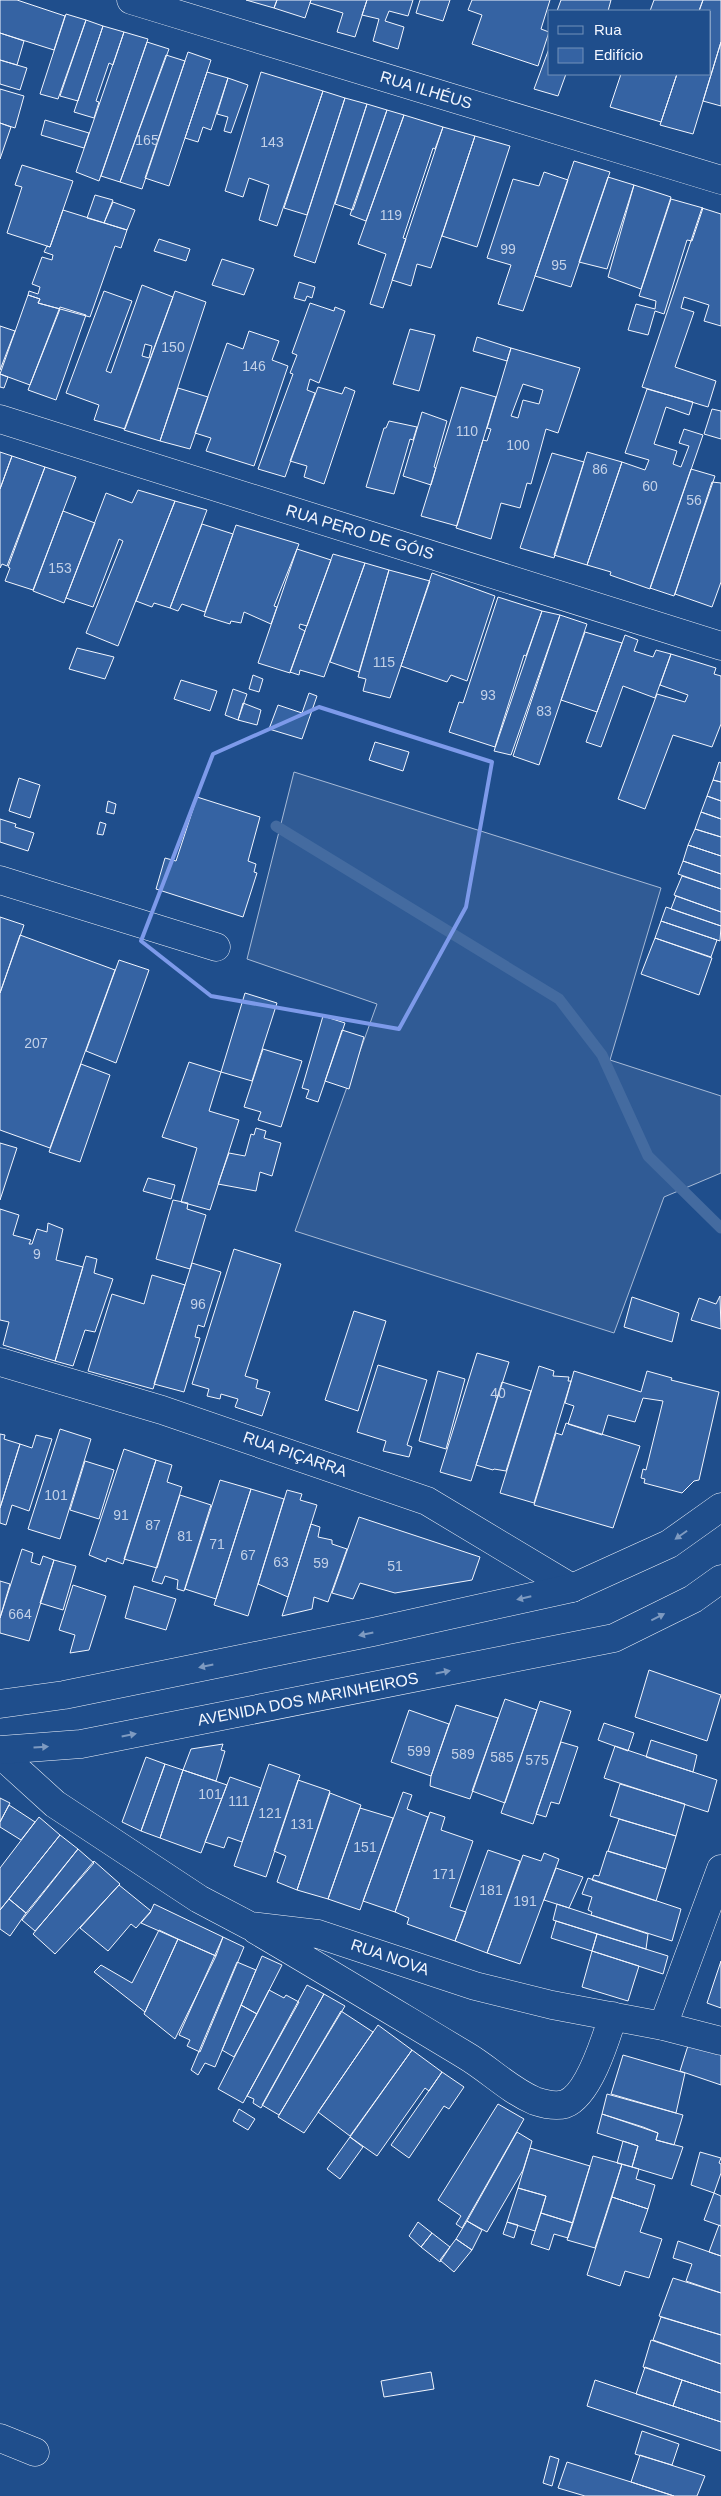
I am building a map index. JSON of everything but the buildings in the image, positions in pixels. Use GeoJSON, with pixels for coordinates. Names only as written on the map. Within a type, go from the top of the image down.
{"type":"FeatureCollection","features":[{"type":"Feature","properties":{"kind":"street","name":"RUA ILHÉUS"},"geometry":{"type":"LineString","coordinates":[[131,0],[721,180]]}},
{"type":"Feature","properties":{"kind":"street","name":"RUA PERO DE GÓIS"},"geometry":{"type":"LineString","coordinates":[[0,419],[721,646]]}},
{"type":"Feature","properties":{"kind":"street"},"geometry":{"type":"LineString","coordinates":[[0,880],[216,947]]}},
{"type":"Feature","properties":{"kind":"street","name":"RUA PIÇARRA"},"geometry":{"type":"LineString","coordinates":[[0,1362],[206,1425],[427,1501],[572,1588]]}},
{"type":"Feature","properties":{"kind":"street"},"geometry":{"type":"LineString","coordinates":[[0,1704],[93,1690],[373,1632],[572,1588],[669,1544],[721,1507]]}},
{"type":"Feature","properties":{"kind":"street","name":"AVENIDA DOS MARINHEIROS"},"geometry":{"type":"LineString","coordinates":[[0,1750],[81,1744],[614,1638],[693,1599],[721,1580]]}},
{"type":"Feature","properties":{"kind":"street","name":"RUA NOVA"},"geometry":{"type":"LineString","coordinates":[[0,1754],[55,1804],[199,1899],[250,1926],[318,1934],[475,1986],[552,2004],[663,2026],[721,2041]]}},
{"type":"Feature","properties":{"kind":"street"},"geometry":{"type":"LineString","coordinates":[[663,2026],[721,1869]]}},
{"type":"Feature","properties":{"kind":"street"},"geometry":{"type":"LineString","coordinates":[[250,1926],[468,2057],[516,2091],[552,2106],[565,2104],[577,2096],[602,2050],[614,2016]]}},
{"type":"Feature","properties":{"kind":"street"},"geometry":{"type":"LineString","coordinates":[[0,2438],[35,2452]]}},
{"type":"Feature","properties":{"kind":"highlighted area"},"geometry":{"type":"Polygon","coordinates":[[[319,707],[492,762],[466,907],[399,1029],[211,996],[141,941],[213,754],[319,707]]]}},
{"type":"Feature","properties":{"kind":"shaded area"},"geometry":{"type":"Polygon","coordinates":[[[294,772],[661,888],[610,1060],[721,1096],[721,1173],[664,1197],[614,1333],[295,1231],[377,1004],[247,959],[294,772]]]}},
{"type":"Feature","properties":{"kind":"waterway"},"geometry":{"type":"LineString","coordinates":[[276,826],[559,999],[602,1055],[648,1156],[721,1228]]}}]}
